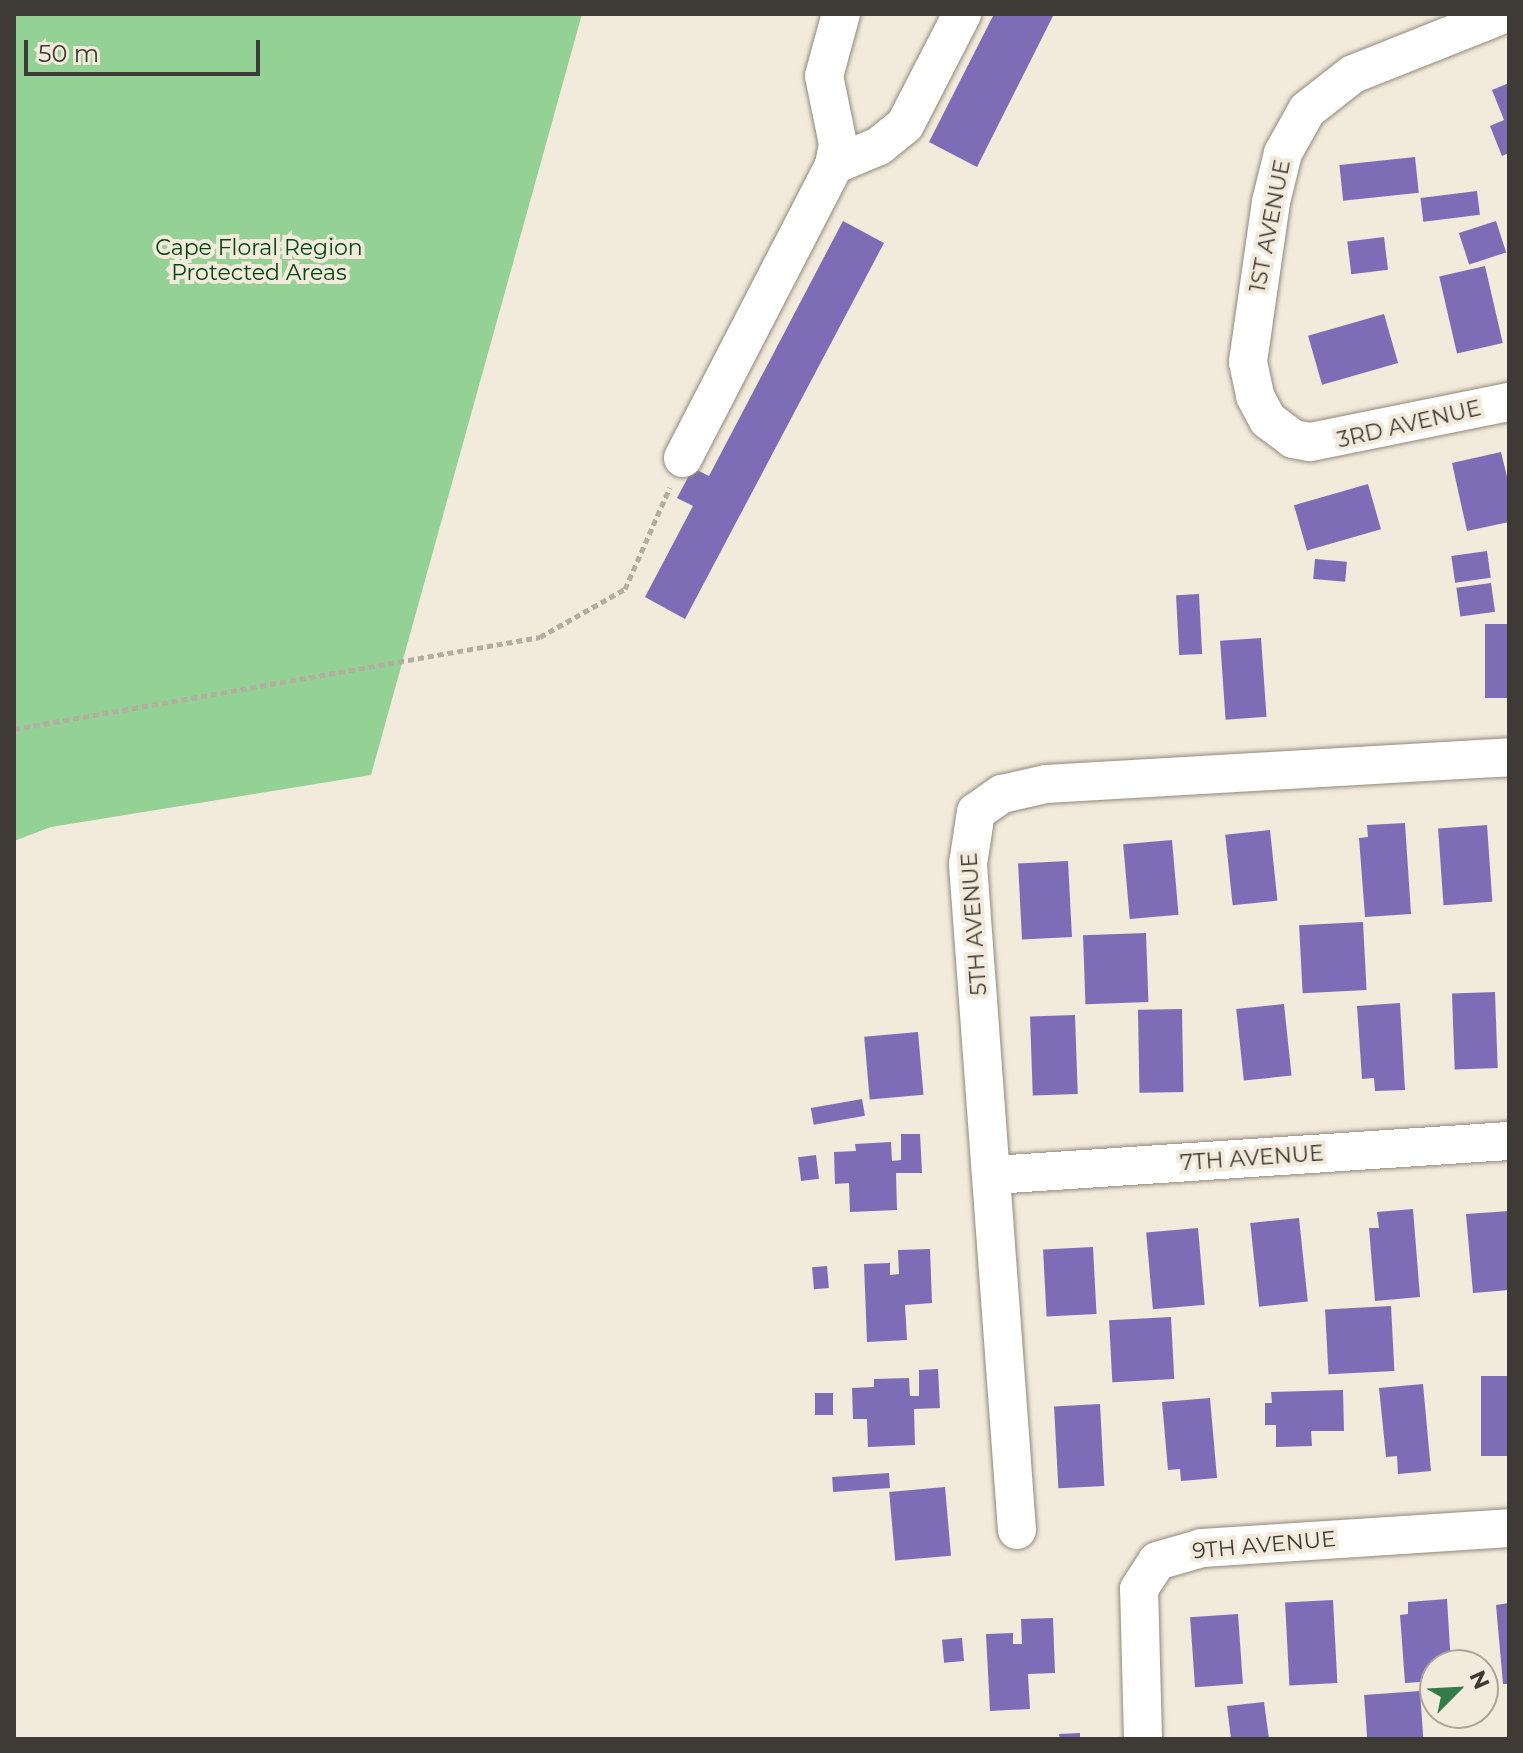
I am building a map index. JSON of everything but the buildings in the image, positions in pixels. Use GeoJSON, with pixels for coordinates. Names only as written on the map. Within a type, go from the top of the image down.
{"type":"FeatureCollection","features":[{"type":"Feature","properties":{"kind":"street"},"geometry":{"type":"LineString","coordinates":[[683,458],[834,165],[838,144],[824,76],[841,14]]}},
{"type":"Feature","properties":{"kind":"street"},"geometry":{"type":"LineString","coordinates":[[834,165],[879,146],[905,125],[962,14]]}},
{"type":"Feature","properties":{"kind":"street","name":"1ST AVENUE"},"geometry":{"type":"LineString","coordinates":[[1268,420],[1250,379],[1248,341],[1283,153],[1307,110],[1353,74],[1504,14]]}},
{"type":"Feature","properties":{"kind":"street","name":"3RD AVENUE"},"geometry":{"type":"LineString","coordinates":[[1268,420],[1293,439],[1327,443],[1509,402]]}},
{"type":"Feature","properties":{"kind":"street","name":"5TH AVENUE"},"geometry":{"type":"LineString","coordinates":[[1017,1530],[994,1175],[968,864],[970,822],[980,805],[1002,794],[1046,784],[1509,757]]}},
{"type":"Feature","properties":{"kind":"street","name":"7TH AVENUE"},"geometry":{"type":"LineString","coordinates":[[994,1175],[1509,1141]]}},
{"type":"Feature","properties":{"kind":"street","name":"9TH AVENUE"},"geometry":{"type":"LineString","coordinates":[[1143,1739],[1139,1589],[1157,1561],[1202,1548],[1509,1528]]}},
{"type":"Feature","properties":{"kind":"path"},"geometry":{"type":"LineString","coordinates":[[14,729],[540,637],[625,589],[683,458]]}},
{"type":"Feature","properties":{"kind":"green space","name":"Cape Floral Region Protected Areas"},"geometry":{"type":"Polygon","coordinates":[[[14,14],[582,14],[371,775],[51,827],[14,841],[14,14]]]}}]}
